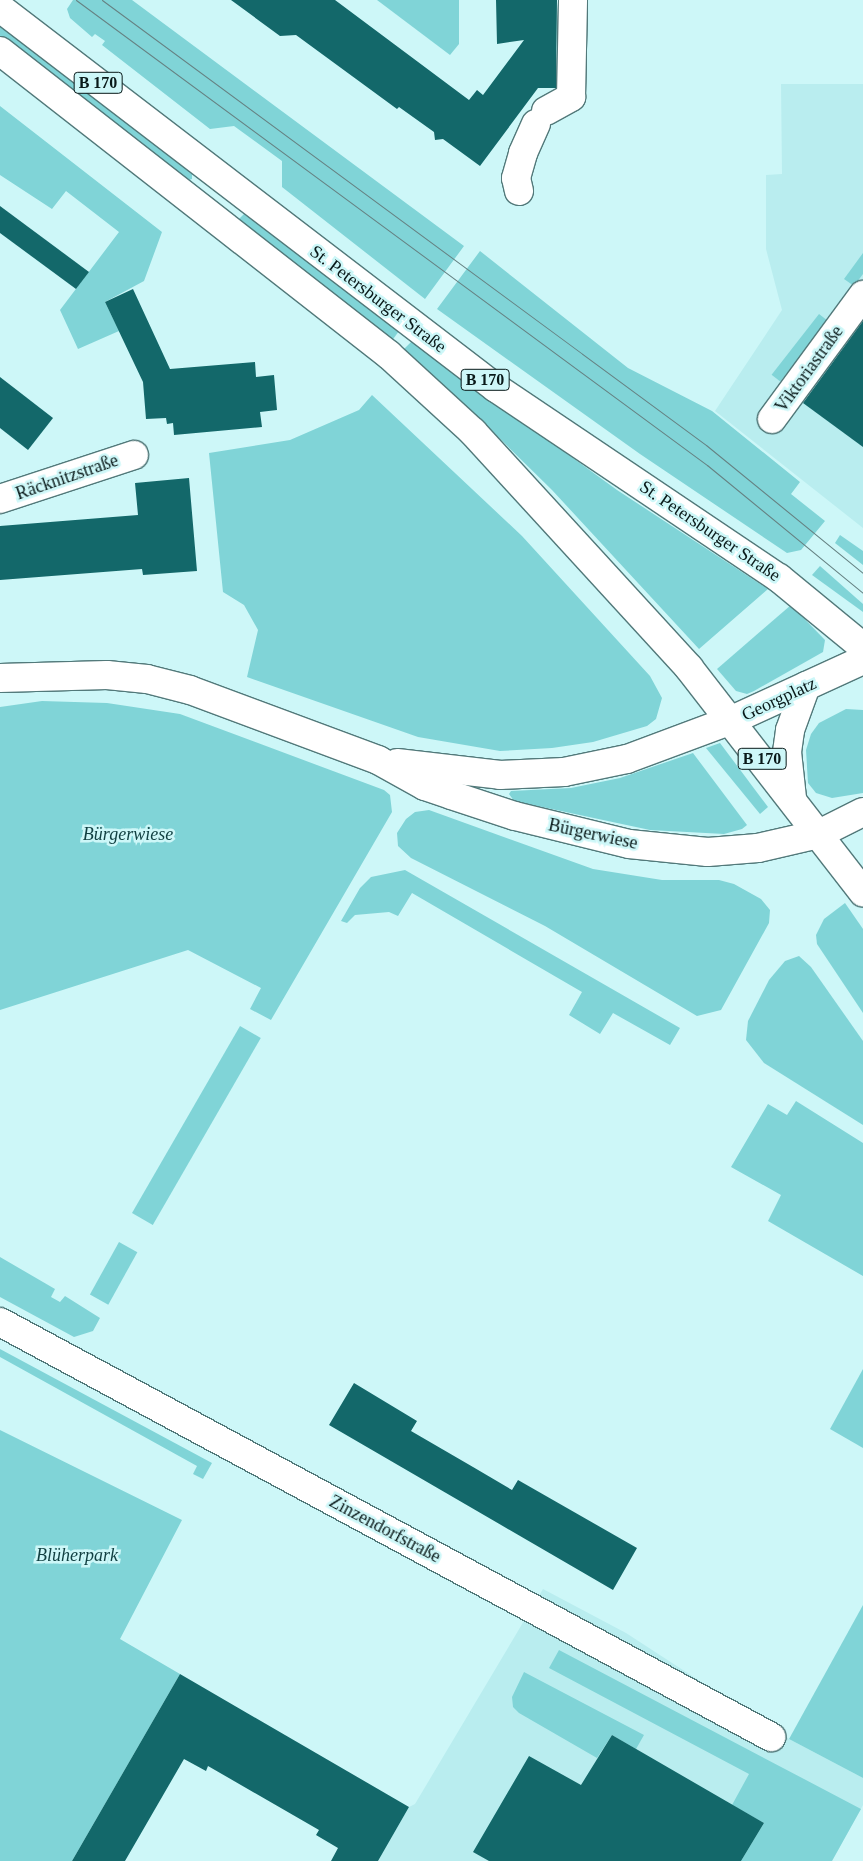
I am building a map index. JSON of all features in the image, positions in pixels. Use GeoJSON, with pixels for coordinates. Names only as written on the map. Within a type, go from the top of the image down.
{"type":"FeatureCollection","features":[{"type":"Feature","properties":{"kind":"main road"},"geometry":{"type":"LineString","coordinates":[[519,191],[516,178],[523,153],[541,117],[571,97],[573,0]]}},
{"type":"Feature","properties":{"kind":"main road","name":"St. Petersburger Straße"},"geometry":{"type":"LineString","coordinates":[[0,8],[224,182],[496,388],[787,583],[863,647]]}},
{"type":"Feature","properties":{"kind":"main road","name":"St. Petersburger Straße"},"geometry":{"type":"LineString","coordinates":[[0,51],[205,209],[389,356],[473,432],[680,657],[732,720]]}},
{"type":"Feature","properties":{"kind":"main road"},"geometry":{"type":"LineString","coordinates":[[205,209],[224,182]]}},
{"type":"Feature","properties":{"kind":"main road","name":"Viktoriastraße"},"geometry":{"type":"LineString","coordinates":[[772,419],[863,295]]}},
{"type":"Feature","properties":{"kind":"main road","name":"Räcknitzstraße"},"geometry":{"type":"LineString","coordinates":[[0,499],[134,455]]}},
{"type":"Feature","properties":{"kind":"main road","name":"Georgplatz"},"geometry":{"type":"LineString","coordinates":[[819,834],[732,720],[863,660]]}},
{"type":"Feature","properties":{"kind":"main road","name":"Bürgerwiese"},"geometry":{"type":"LineString","coordinates":[[0,678],[41,674],[147,679],[228,702],[378,760],[425,786],[451,795],[515,816],[629,844],[708,852],[776,846],[819,834]]}},
{"type":"Feature","properties":{"kind":"main road"},"geometry":{"type":"LineString","coordinates":[[792,798],[787,752],[790,730],[806,686]]}},
{"type":"Feature","properties":{"kind":"main road","name":"Bürgerwiese"},"geometry":{"type":"LineString","coordinates":[[378,760],[500,775],[564,772],[627,759],[732,720]]}},
{"type":"Feature","properties":{"kind":"main road"},"geometry":{"type":"LineString","coordinates":[[819,834],[863,812]]}},
{"type":"Feature","properties":{"kind":"main road","name":"B 170"},"geometry":{"type":"LineString","coordinates":[[819,834],[863,892]]}},
{"type":"Feature","properties":{"kind":"main road","name":"Zinzendorfstraße"},"geometry":{"type":"LineString","coordinates":[[0,1322],[771,1737]]}},
{"type":"Feature","properties":{"kind":"shaded area"},"geometry":{"type":"Polygon","coordinates":[[[781,84],[863,84],[863,528],[715,411],[782,310],[766,249],[766,175],[782,174],[781,84]]]}},
{"type":"Feature","properties":{"kind":"shaded area"},"geometry":{"type":"Polygon","coordinates":[[[543,1589],[626,1633],[789,1739],[863,1778],[863,1805],[832,1861],[378,1861],[409,1807],[415,1804],[543,1589]]]}},
{"type":"Feature","properties":{"kind":"green space"},"geometry":{"type":"Polygon","coordinates":[[[73,0],[132,0],[464,246],[425,299],[282,187],[282,161],[234,126],[210,129],[102,45],[105,41],[95,34],[92,37],[70,18],[67,9],[73,0]]]}},
{"type":"Feature","properties":{"kind":"green space"},"geometry":{"type":"Polygon","coordinates":[[[377,0],[459,0],[459,44],[450,55],[377,0]]]}},
{"type":"Feature","properties":{"kind":"green space"},"geometry":{"type":"Polygon","coordinates":[[[0,23],[192,171],[192,179],[186,181],[0,38],[0,23]]]}},
{"type":"Feature","properties":{"kind":"green space"},"geometry":{"type":"Polygon","coordinates":[[[0,106],[162,232],[144,281],[105,302],[119,331],[78,349],[60,310],[119,232],[66,191],[52,209],[0,175],[0,106]]]}},
{"type":"Feature","properties":{"kind":"green space"},"geometry":{"type":"Polygon","coordinates":[[[244,214],[399,331],[391,342],[241,223],[239,219],[244,214]]]}},
{"type":"Feature","properties":{"kind":"green space"},"geometry":{"type":"Polygon","coordinates":[[[480,251],[628,368],[712,411],[800,482],[791,494],[825,521],[801,550],[787,553],[640,454],[437,309],[480,251]]]}},
{"type":"Feature","properties":{"kind":"green space"},"geometry":{"type":"Polygon","coordinates":[[[863,253],[863,274],[854,286],[844,279],[863,253]]]}},
{"type":"Feature","properties":{"kind":"green space"},"geometry":{"type":"Polygon","coordinates":[[[819,314],[828,321],[780,381],[772,375],[819,314]]]}},
{"type":"Feature","properties":{"kind":"green space"},"geometry":{"type":"Polygon","coordinates":[[[412,341],[617,490],[768,589],[699,649],[552,490],[484,423],[402,351],[412,341]]]}},
{"type":"Feature","properties":{"kind":"green space"},"geometry":{"type":"Polygon","coordinates":[[[372,395],[522,536],[650,676],[662,698],[656,719],[647,726],[593,742],[552,748],[500,751],[418,737],[247,677],[258,630],[244,605],[223,592],[209,453],[290,440],[359,410],[372,395]]]}},
{"type":"Feature","properties":{"kind":"green space"},"geometry":{"type":"Polygon","coordinates":[[[840,535],[863,551],[863,565],[835,543],[840,535]]]}},
{"type":"Feature","properties":{"kind":"green space"},"geometry":{"type":"Polygon","coordinates":[[[820,566],[863,604],[863,612],[812,575],[820,566]]]}},
{"type":"Feature","properties":{"kind":"green space"},"geometry":{"type":"Polygon","coordinates":[[[791,605],[825,640],[823,652],[754,691],[747,694],[736,691],[717,669],[791,605]]]}},
{"type":"Feature","properties":{"kind":"green space","name":"Bürgerwiese"},"geometry":{"type":"Polygon","coordinates":[[[42,701],[107,703],[180,714],[384,790],[390,795],[392,812],[271,1020],[250,1009],[261,988],[188,950],[0,1010],[0,707],[42,701]]]}},
{"type":"Feature","properties":{"kind":"green space"},"geometry":{"type":"Polygon","coordinates":[[[846,709],[863,710],[863,793],[832,798],[816,793],[808,783],[806,750],[811,734],[819,723],[846,709]]]}},
{"type":"Feature","properties":{"kind":"green space"},"geometry":{"type":"Polygon","coordinates":[[[720,743],[768,807],[760,814],[706,748],[720,743]]]}},
{"type":"Feature","properties":{"kind":"green space"},"geometry":{"type":"Polygon","coordinates":[[[693,753],[747,825],[742,829],[724,834],[650,830],[514,801],[509,794],[511,791],[571,788],[620,778],[693,753]]]}},
{"type":"Feature","properties":{"kind":"green space"},"geometry":{"type":"Polygon","coordinates":[[[429,810],[593,869],[662,880],[719,880],[734,884],[761,899],[770,910],[769,923],[721,1010],[697,1016],[545,926],[411,858],[398,846],[397,833],[406,819],[415,812],[429,810]]]}},
{"type":"Feature","properties":{"kind":"green space"},"geometry":{"type":"Polygon","coordinates":[[[405,870],[680,1028],[670,1045],[613,1013],[600,1034],[569,1015],[582,992],[412,893],[398,916],[389,912],[355,915],[347,923],[341,921],[360,888],[371,877],[405,870]]]}},
{"type":"Feature","properties":{"kind":"green space"},"geometry":{"type":"Polygon","coordinates":[[[845,903],[863,929],[863,1013],[817,944],[816,935],[824,919],[845,903]]]}},
{"type":"Feature","properties":{"kind":"green space"},"geometry":{"type":"Polygon","coordinates":[[[799,956],[811,967],[863,1041],[863,1125],[764,1063],[746,1040],[748,1021],[769,980],[785,961],[799,956]]]}},
{"type":"Feature","properties":{"kind":"green space"},"geometry":{"type":"Polygon","coordinates":[[[240,1026],[261,1038],[153,1225],[132,1213],[240,1026]]]}},
{"type":"Feature","properties":{"kind":"green space"},"geometry":{"type":"Polygon","coordinates":[[[796,1101],[863,1143],[863,1276],[768,1221],[781,1195],[731,1167],[768,1104],[787,1115],[796,1101]]]}},
{"type":"Feature","properties":{"kind":"green space"},"geometry":{"type":"Polygon","coordinates":[[[119,1242],[137,1252],[108,1305],[90,1294],[119,1242]]]}},
{"type":"Feature","properties":{"kind":"green space"},"geometry":{"type":"Polygon","coordinates":[[[0,1257],[55,1289],[51,1297],[60,1302],[65,1296],[100,1318],[93,1331],[74,1337],[0,1297],[0,1257]]]}},
{"type":"Feature","properties":{"kind":"green space"},"geometry":{"type":"Polygon","coordinates":[[[0,1349],[212,1463],[203,1479],[193,1474],[197,1466],[0,1357],[0,1349]]]}},
{"type":"Feature","properties":{"kind":"green space"},"geometry":{"type":"Polygon","coordinates":[[[863,1369],[863,1448],[830,1429],[863,1369]]]}},
{"type":"Feature","properties":{"kind":"green space","name":"Blüherpark"},"geometry":{"type":"Polygon","coordinates":[[[0,1430],[182,1520],[120,1639],[180,1674],[72,1861],[0,1861],[0,1430]]]}},
{"type":"Feature","properties":{"kind":"green space"},"geometry":{"type":"Polygon","coordinates":[[[863,1605],[863,1778],[789,1739],[863,1605]]]}},
{"type":"Feature","properties":{"kind":"green space"},"geometry":{"type":"Polygon","coordinates":[[[559,1650],[861,1809],[832,1861],[741,1861],[764,1823],[732,1805],[749,1774],[549,1668],[559,1650]]]}},
{"type":"Feature","properties":{"kind":"green space"},"geometry":{"type":"Polygon","coordinates":[[[524,1672],[644,1735],[636,1749],[612,1735],[597,1758],[519,1713],[513,1707],[512,1697],[524,1672]]]}},
{"type":"Feature","properties":{"kind":"building"},"geometry":{"type":"Polygon","coordinates":[[[231,0],[335,0],[469,100],[477,90],[483,95],[524,40],[497,44],[496,0],[557,0],[556,88],[538,88],[480,166],[443,139],[435,140],[434,132],[399,107],[397,109],[296,35],[280,36],[231,0]]]}},
{"type":"Feature","properties":{"kind":"building"},"geometry":{"type":"Polygon","coordinates":[[[0,206],[89,272],[76,289],[0,233],[0,206]]]}},
{"type":"Feature","properties":{"kind":"building"},"geometry":{"type":"Polygon","coordinates":[[[133,289],[170,369],[255,362],[256,377],[274,375],[277,410],[260,412],[262,427],[174,435],[173,423],[167,424],[166,418],[146,419],[143,382],[105,302],[133,289]]]}},
{"type":"Feature","properties":{"kind":"building"},"geometry":{"type":"Polygon","coordinates":[[[863,321],[863,447],[803,403],[863,321]]]}},
{"type":"Feature","properties":{"kind":"building"},"geometry":{"type":"Polygon","coordinates":[[[0,377],[53,418],[28,450],[0,428],[0,377]]]}},
{"type":"Feature","properties":{"kind":"building"},"geometry":{"type":"Polygon","coordinates":[[[189,478],[197,571],[143,575],[142,569],[0,580],[0,526],[138,515],[135,483],[189,478]]]}},
{"type":"Feature","properties":{"kind":"building"},"geometry":{"type":"Polygon","coordinates":[[[354,1383],[417,1421],[411,1431],[512,1490],[518,1480],[637,1548],[613,1590],[329,1425],[354,1383]]]}},
{"type":"Feature","properties":{"kind":"building"},"geometry":{"type":"Polygon","coordinates":[[[180,1674],[409,1807],[378,1861],[331,1861],[338,1848],[316,1835],[319,1830],[208,1766],[206,1771],[184,1759],[125,1861],[72,1861],[180,1674]]]}},
{"type":"Feature","properties":{"kind":"building"},"geometry":{"type":"Polygon","coordinates":[[[612,1735],[764,1823],[741,1861],[489,1861],[473,1852],[529,1756],[581,1785],[612,1735]]]}},
{"type":"Feature","properties":{"kind":"tram line"},"geometry":{"type":"LineString","coordinates":[[76,0],[707,465],[863,593]]}},
{"type":"Feature","properties":{"kind":"tram line"},"geometry":{"type":"LineString","coordinates":[[102,0],[706,445],[863,573]]}}]}
